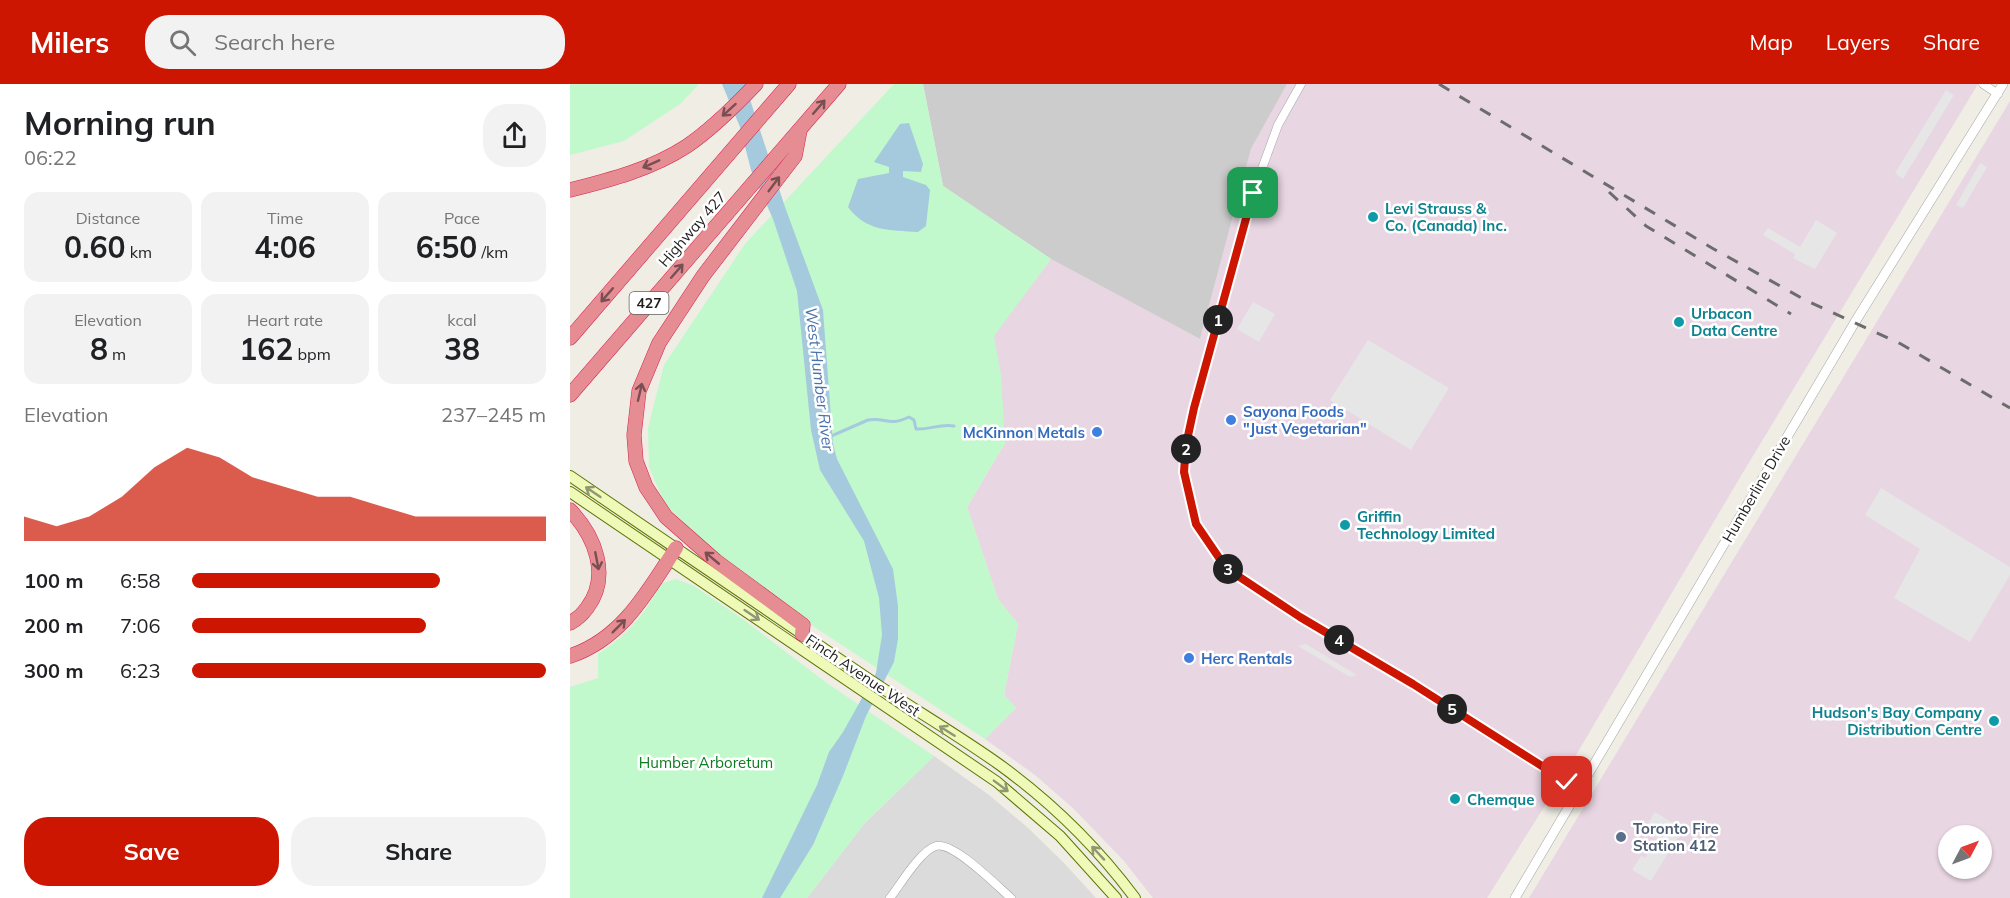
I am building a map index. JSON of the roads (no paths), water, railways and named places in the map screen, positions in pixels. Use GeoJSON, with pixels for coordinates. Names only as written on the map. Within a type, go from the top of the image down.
{"type":"FeatureCollection","features":[{"type":"Feature","properties":{"kind":"highway"},"geometry":{"type":"LineString","coordinates":[[570,190],[619,178],[686,147],[756,84]]}},
{"type":"Feature","properties":{"kind":"highway","name":"Highway 427"},"geometry":{"type":"LineString","coordinates":[[570,338],[789,84]]}},
{"type":"Feature","properties":{"kind":"highway","name":"Highway 427"},"geometry":{"type":"LineString","coordinates":[[570,395],[839,84]]}},
{"type":"Feature","properties":{"kind":"highway"},"geometry":{"type":"LineString","coordinates":[[800,130],[795,156],[679,310],[658,344],[639,391],[634,435],[636,461],[646,487],[666,517],[716,561],[802,625],[802,634]]}},
{"type":"Feature","properties":{"kind":"highway"},"geometry":{"type":"LineString","coordinates":[[570,510],[588,532],[595,549],[600,575],[595,597],[578,619],[570,623]]}},
{"type":"Feature","properties":{"kind":"highway"},"geometry":{"type":"LineString","coordinates":[[570,656],[594,646],[622,624],[672,553]]}},
{"type":"Feature","properties":{"kind":"main road","name":"Finch Avenue West"},"geometry":{"type":"LineString","coordinates":[[570,476],[672,553],[838,672],[975,766],[1028,807],[1060,836],[1116,898]]}},
{"type":"Feature","properties":{"kind":"main road","name":"Finch Avenue West"},"geometry":{"type":"LineString","coordinates":[[570,492],[802,634],[998,764],[1038,795],[1088,843],[1135,898]]}},
{"type":"Feature","properties":{"kind":"street"},"geometry":{"type":"LineString","coordinates":[[1301,84],[1278,125],[1253,193],[1194,408],[1186,445],[1184,472],[1196,524],[1226,568],[1300,617],[1413,684],[1580,789]]}},
{"type":"Feature","properties":{"kind":"street"},"geometry":{"type":"LineString","coordinates":[[1983,84],[1998,94]]}},
{"type":"Feature","properties":{"kind":"street","name":"Humberline Drive"},"geometry":{"type":"LineString","coordinates":[[1515,898],[1855,322],[2003,84]]}},
{"type":"Feature","properties":{"kind":"street"},"geometry":{"type":"LineString","coordinates":[[890,898],[924,853],[936,846],[946,846],[959,854],[1011,898]]}},
{"type":"Feature","properties":{"kind":"water","name":"West Humber River"},"geometry":{"type":"Polygon","coordinates":[[[722,84],[745,84],[785,207],[823,310],[833,444],[837,459],[893,569],[898,606],[898,639],[894,662],[866,716],[813,845],[780,898],[762,898],[817,785],[829,752],[843,732],[876,673],[882,635],[879,598],[864,541],[820,470],[811,430],[797,291],[773,219],[751,170],[740,127],[722,84]]]}},
{"type":"Feature","properties":{"kind":"water"},"geometry":{"type":"Polygon","coordinates":[[[909,123],[923,164],[921,172],[903,171],[903,177],[926,185],[930,190],[926,226],[918,232],[879,228],[863,221],[848,207],[858,179],[889,173],[889,167],[874,162],[900,124],[909,123]]]}},
{"type":"Feature","properties":{"kind":"waterway","name":"West Humber River"},"geometry":{"type":"LineString","coordinates":[[829,437],[874,419],[892,422],[909,417],[914,420],[916,429],[954,426]]}},
{"type":"Feature","properties":{"kind":"railway"},"geometry":{"type":"LineString","coordinates":[[1439,84],[1712,248],[1807,301],[1901,344],[2010,408]]}},
{"type":"Feature","properties":{"kind":"railway"},"geometry":{"type":"LineString","coordinates":[[1609,192],[1646,226],[1791,314]]}},
{"type":"Feature","properties":{"kind":"place","name":"Levi Strauss & Co. (Canada) Inc."},"geometry":{"type":"Point","coordinates":[1373,217]}},
{"type":"Feature","properties":{"kind":"place","name":"Urbacon Data Centre"},"geometry":{"type":"Point","coordinates":[1679,322]}},
{"type":"Feature","properties":{"kind":"place","name":"Sayona Foods \"Just Vegetarian\""},"geometry":{"type":"Point","coordinates":[1231,420]}},
{"type":"Feature","properties":{"kind":"place","name":"McKinnon Metals"},"geometry":{"type":"Point","coordinates":[1097,432]}},
{"type":"Feature","properties":{"kind":"place","name":"Griffin Technology Limited"},"geometry":{"type":"Point","coordinates":[1345,525]}},
{"type":"Feature","properties":{"kind":"place","name":"Herc Rentals"},"geometry":{"type":"Point","coordinates":[1189,658]}},
{"type":"Feature","properties":{"kind":"place","name":"Hudson's Bay Company Distribution Centre"},"geometry":{"type":"Point","coordinates":[1994,721]}},
{"type":"Feature","properties":{"kind":"place","name":"Chemque"},"geometry":{"type":"Point","coordinates":[1455,799]}},
{"type":"Feature","properties":{"kind":"place","name":"Toronto Fire Station 412"},"geometry":{"type":"Point","coordinates":[1621,837]}},
{"type":"Feature","properties":{"kind":"park label","name":"Humber Arboretum"},"geometry":{"type":"Point","coordinates":[706,762]}}]}
